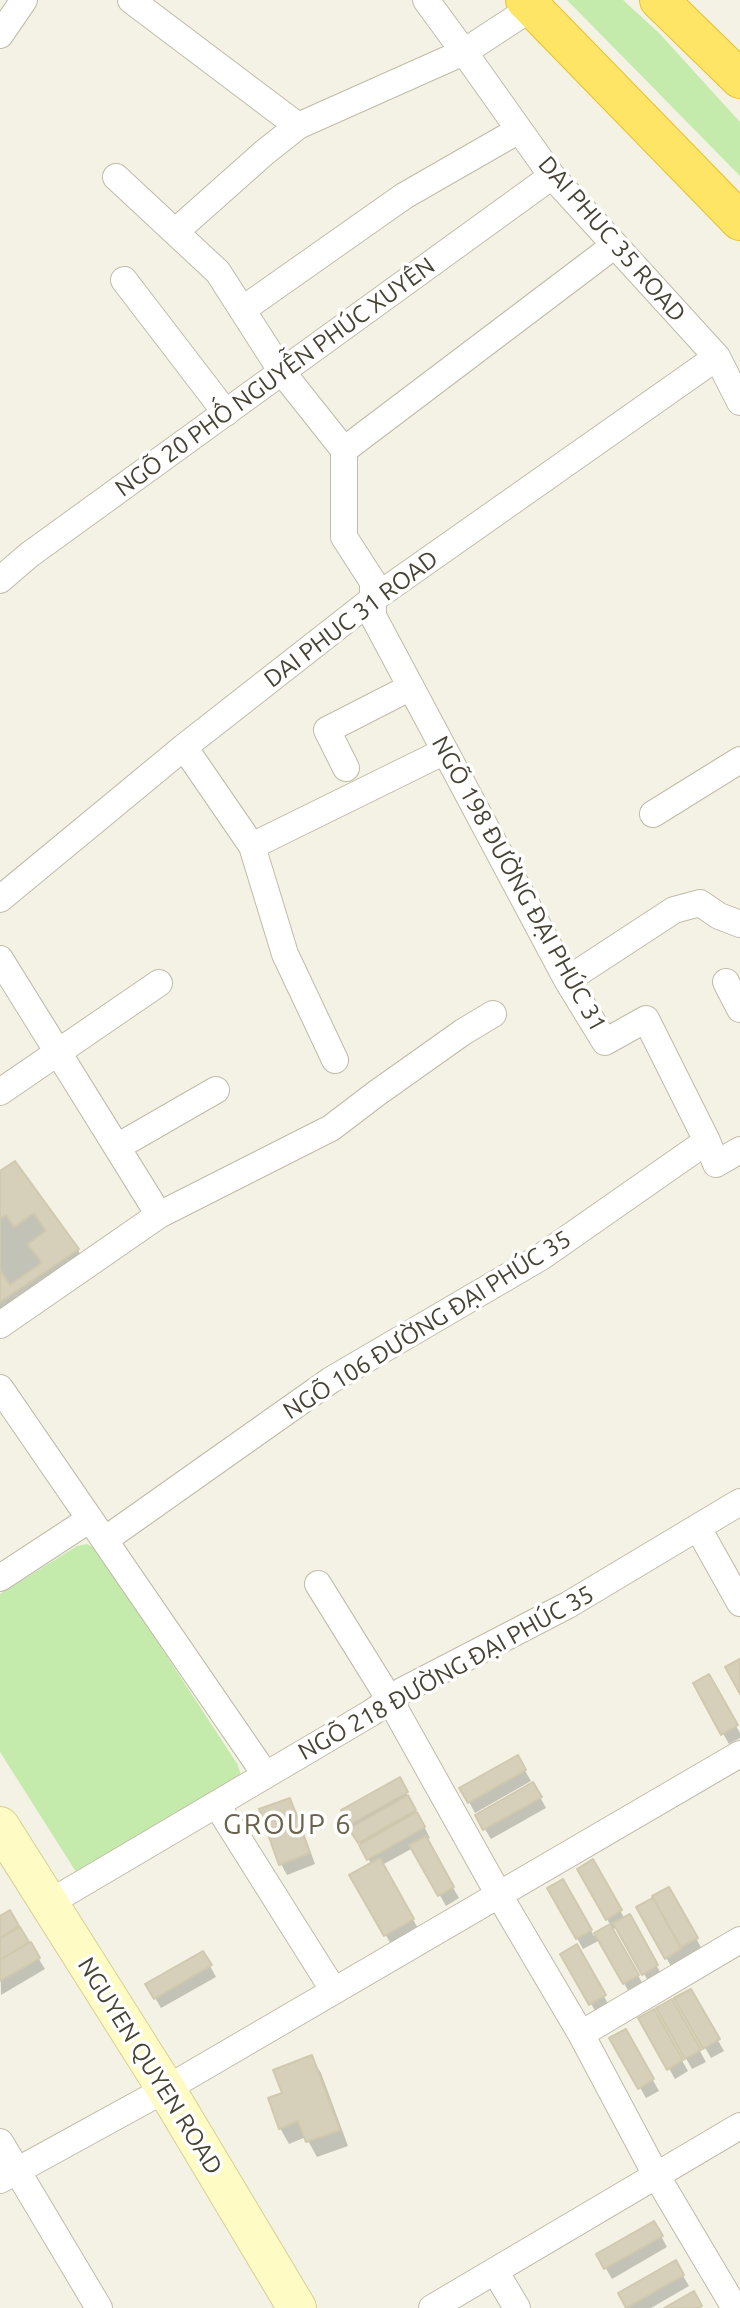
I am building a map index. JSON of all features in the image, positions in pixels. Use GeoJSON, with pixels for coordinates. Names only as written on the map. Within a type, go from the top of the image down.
{"type":"FeatureCollection","features":[{"type":"Feature","properties":{"kind":"highway"},"geometry":{"type":"LineString","coordinates":[[659,0],[740,79]]}},
{"type":"Feature","properties":{"kind":"highway"},"geometry":{"type":"LineString","coordinates":[[522,8],[740,221]]}},
{"type":"Feature","properties":{"kind":"street"},"geometry":{"type":"LineString","coordinates":[[0,35],[23,0]]}},
{"type":"Feature","properties":{"kind":"street"},"geometry":{"type":"LineString","coordinates":[[131,0],[298,125]]}},
{"type":"Feature","properties":{"kind":"street","name":"DAI PHUC 35 ROAD"},"geometry":{"type":"LineString","coordinates":[[426,0],[551,176],[716,357],[740,402]]}},
{"type":"Feature","properties":{"kind":"street"},"geometry":{"type":"LineString","coordinates":[[175,232],[298,125],[464,52],[522,8]]}},
{"type":"Feature","properties":{"kind":"street"},"geometry":{"type":"LineString","coordinates":[[243,310],[404,195],[519,130]]}},
{"type":"Feature","properties":{"kind":"street","name":"NGÕ 20 PHỐ NGUYỄN PHÚC XUYÊN"},"geometry":{"type":"LineString","coordinates":[[0,580],[29,555],[551,176]]}},
{"type":"Feature","properties":{"kind":"street"},"geometry":{"type":"LineString","coordinates":[[116,177],[218,271],[282,372],[344,450],[615,244]]}},
{"type":"Feature","properties":{"kind":"street"},"geometry":{"type":"LineString","coordinates":[[124,280],[226,413]]}},
{"type":"Feature","properties":{"kind":"street","name":"DAI PHUC 31 ROAD"},"geometry":{"type":"LineString","coordinates":[[0,899],[184,747],[373,599],[716,357]]}},
{"type":"Feature","properties":{"kind":"street","name":"NGÕ 198 ĐƯỜNG ĐẠI PHÚC 31"},"geometry":{"type":"LineString","coordinates":[[344,450],[344,537],[373,582],[373,616],[567,980],[605,1042],[646,1018],[706,1141]]}},
{"type":"Feature","properties":{"kind":"street"},"geometry":{"type":"LineString","coordinates":[[346,768],[327,730],[411,687]]}},
{"type":"Feature","properties":{"kind":"street"},"geometry":{"type":"LineString","coordinates":[[184,747],[252,846],[285,954],[335,1060]]}},
{"type":"Feature","properties":{"kind":"street"},"geometry":{"type":"LineString","coordinates":[[252,846],[445,751]]}},
{"type":"Feature","properties":{"kind":"street"},"geometry":{"type":"LineString","coordinates":[[653,814],[740,760]]}},
{"type":"Feature","properties":{"kind":"street"},"geometry":{"type":"LineString","coordinates":[[567,980],[674,910],[700,903],[719,916],[740,924]]}},
{"type":"Feature","properties":{"kind":"street"},"geometry":{"type":"LineString","coordinates":[[0,959],[159,1214]]}},
{"type":"Feature","properties":{"kind":"street"},"geometry":{"type":"LineString","coordinates":[[726,982],[740,1009]]}},
{"type":"Feature","properties":{"kind":"street"},"geometry":{"type":"LineString","coordinates":[[0,1092],[159,984]]}},
{"type":"Feature","properties":{"kind":"street"},"geometry":{"type":"LineString","coordinates":[[0,1325],[159,1214],[331,1128],[441,1048],[493,1014]]}},
{"type":"Feature","properties":{"kind":"street"},"geometry":{"type":"LineString","coordinates":[[117,1147],[216,1090]]}},
{"type":"Feature","properties":{"kind":"street"},"geometry":{"type":"LineString","coordinates":[[706,1141],[716,1164],[740,1150]]}},
{"type":"Feature","properties":{"kind":"street","name":"NGÕ 106 ĐƯỜNG ĐẠI PHÚC 35"},"geometry":{"type":"LineString","coordinates":[[0,1578],[98,1529],[331,1380],[541,1257],[706,1141]]}},
{"type":"Feature","properties":{"kind":"street"},"geometry":{"type":"LineString","coordinates":[[0,1388],[265,1774]]}},
{"type":"Feature","properties":{"kind":"street","name":"NGÕ 218 ĐƯỜNG ĐẠI PHÚC 35"},"geometry":{"type":"LineString","coordinates":[[49,1903],[217,1805],[402,1691],[568,1605],[740,1502]]}},
{"type":"Feature","properties":{"kind":"street"},"geometry":{"type":"LineString","coordinates":[[698,1528],[740,1603]]}},
{"type":"Feature","properties":{"kind":"street"},"geometry":{"type":"LineString","coordinates":[[318,1584],[390,1700],[499,1895],[581,2034],[656,2175],[735,2308]]}},
{"type":"Feature","properties":{"kind":"street"},"geometry":{"type":"LineString","coordinates":[[9,2175],[166,2090],[740,1754]]}},
{"type":"Feature","properties":{"kind":"street"},"geometry":{"type":"LineString","coordinates":[[217,1805],[334,1991]]}},
{"type":"Feature","properties":{"kind":"street","name":"NGUYEN QUYEN ROAD"},"geometry":{"type":"LineString","coordinates":[[0,1826],[166,2090],[297,2308]]}},
{"type":"Feature","properties":{"kind":"street"},"geometry":{"type":"LineString","coordinates":[[581,2034],[740,1940]]}},
{"type":"Feature","properties":{"kind":"street"},"geometry":{"type":"LineString","coordinates":[[432,2308],[740,2126]]}},
{"type":"Feature","properties":{"kind":"street"},"geometry":{"type":"LineString","coordinates":[[0,2141],[9,2175],[99,2308]]}},
{"type":"Feature","properties":{"kind":"street"},"geometry":{"type":"LineString","coordinates":[[495,2271],[517,2308]]}},
{"type":"Feature","properties":{"kind":"green space"},"geometry":{"type":"Polygon","coordinates":[[[567,0],[623,0],[659,33],[740,122],[740,176],[567,0]]]}},
{"type":"Feature","properties":{"kind":"green space"},"geometry":{"type":"Polygon","coordinates":[[[87,1544],[96,1549],[102,1557],[238,1765],[241,1776],[78,1875],[0,1752],[0,1594],[77,1546],[87,1544]]]}},
{"type":"Feature","properties":{"kind":"building"},"geometry":{"type":"Polygon","coordinates":[[[15,1161],[79,1249],[0,1302],[0,1171],[15,1161]]]}},
{"type":"Feature","properties":{"kind":"building"},"geometry":{"type":"Polygon","coordinates":[[[34,1213],[46,1231],[28,1244],[42,1263],[10,1285],[0,1270],[0,1219],[6,1215],[14,1227],[34,1213]]]}},
{"type":"Feature","properties":{"kind":"building"},"geometry":{"type":"Polygon","coordinates":[[[740,1659],[740,1694],[725,1667],[740,1659]]]}},
{"type":"Feature","properties":{"kind":"building"},"geometry":{"type":"Polygon","coordinates":[[[709,1674],[738,1725],[721,1735],[693,1683],[709,1674]]]}},
{"type":"Feature","properties":{"kind":"building"},"geometry":{"type":"Polygon","coordinates":[[[518,1755],[526,1770],[468,1803],[459,1788],[518,1755]]]}},
{"type":"Feature","properties":{"kind":"building"},"geometry":{"type":"Polygon","coordinates":[[[400,1777],[408,1792],[349,1825],[341,1810],[400,1777]]]}},
{"type":"Feature","properties":{"kind":"building"},"geometry":{"type":"Polygon","coordinates":[[[533,1782],[542,1797],[483,1830],[475,1815],[533,1782]]]}},
{"type":"Feature","properties":{"kind":"building"},"geometry":{"type":"Polygon","coordinates":[[[408,1795],[416,1810],[358,1843],[349,1829],[408,1795]]]}},
{"type":"Feature","properties":{"kind":"building"},"geometry":{"type":"Polygon","coordinates":[[[290,1798],[310,1853],[279,1865],[259,1809],[290,1798]]]}},
{"type":"Feature","properties":{"kind":"building"},"geometry":{"type":"Polygon","coordinates":[[[417,1812],[425,1827],[367,1860],[359,1845],[417,1812]]]}},
{"type":"Feature","properties":{"kind":"building"},"geometry":{"type":"Polygon","coordinates":[[[426,1836],[454,1887],[438,1896],[409,1845],[426,1836]]]}},
{"type":"Feature","properties":{"kind":"building"},"geometry":{"type":"Polygon","coordinates":[[[380,1858],[414,1919],[384,1936],[349,1875],[380,1858]]]}},
{"type":"Feature","properties":{"kind":"building"},"geometry":{"type":"Polygon","coordinates":[[[593,1859],[622,1910],[606,1920],[577,1869],[593,1859]]]}},
{"type":"Feature","properties":{"kind":"building"},"geometry":{"type":"Polygon","coordinates":[[[563,1879],[592,1930],[576,1939],[547,1888],[563,1879]]]}},
{"type":"Feature","properties":{"kind":"building"},"geometry":{"type":"Polygon","coordinates":[[[669,1887],[698,1938],[681,1947],[652,1896],[669,1887]]]}},
{"type":"Feature","properties":{"kind":"building"},"geometry":{"type":"Polygon","coordinates":[[[653,1898],[681,1949],[665,1959],[636,1907],[653,1898]]]}},
{"type":"Feature","properties":{"kind":"building"},"geometry":{"type":"Polygon","coordinates":[[[10,1910],[19,1926],[0,1938],[0,1916],[10,1910]]]}},
{"type":"Feature","properties":{"kind":"building"},"geometry":{"type":"Polygon","coordinates":[[[630,1914],[658,1965],[642,1975],[613,1923],[630,1914]]]}},
{"type":"Feature","properties":{"kind":"building"},"geometry":{"type":"Polygon","coordinates":[[[610,1924],[639,1975],[623,1984],[594,1933],[610,1924]]]}},
{"type":"Feature","properties":{"kind":"building"},"geometry":{"type":"Polygon","coordinates":[[[20,1927],[29,1942],[0,1960],[0,1939],[20,1927]]]}},
{"type":"Feature","properties":{"kind":"building"},"geometry":{"type":"Polygon","coordinates":[[[31,1942],[40,1958],[0,1981],[0,1960],[31,1942]]]}},
{"type":"Feature","properties":{"kind":"building"},"geometry":{"type":"Polygon","coordinates":[[[577,1944],[606,1995],[589,2005],[560,1954],[577,1944]]]}},
{"type":"Feature","properties":{"kind":"building"},"geometry":{"type":"Polygon","coordinates":[[[203,1951],[212,1965],[154,1999],[145,1984],[203,1951]]]}},
{"type":"Feature","properties":{"kind":"building"},"geometry":{"type":"Polygon","coordinates":[[[691,1989],[720,2039],[703,2049],[674,1998],[691,1989]]]}},
{"type":"Feature","properties":{"kind":"building"},"geometry":{"type":"Polygon","coordinates":[[[672,1999],[701,2050],[685,2059],[656,2008],[672,1999]]]}},
{"type":"Feature","properties":{"kind":"building"},"geometry":{"type":"Polygon","coordinates":[[[654,2009],[683,2060],[667,2070],[638,2018],[654,2009]]]}},
{"type":"Feature","properties":{"kind":"building"},"geometry":{"type":"Polygon","coordinates":[[[626,2029],[654,2079],[638,2089],[609,2038],[626,2029]]]}},
{"type":"Feature","properties":{"kind":"building"},"geometry":{"type":"Polygon","coordinates":[[[312,2055],[340,2130],[306,2142],[298,2121],[279,2129],[268,2098],[282,2093],[273,2070],[312,2055]]]}},
{"type":"Feature","properties":{"kind":"building"},"geometry":{"type":"Polygon","coordinates":[[[654,2221],[663,2236],[604,2269],[596,2254],[654,2221]]]}},
{"type":"Feature","properties":{"kind":"building"},"geometry":{"type":"Polygon","coordinates":[[[676,2260],[684,2275],[626,2308],[618,2293],[676,2260]]]}},
{"type":"Feature","properties":{"kind":"building"},"geometry":{"type":"Polygon","coordinates":[[[694,2291],[702,2306],[664,2308],[694,2291]]]}},
{"type":"Feature","properties":{"kind":"district","name":"GROUP 6"},"geometry":{"type":"Point","coordinates":[288,1825]}}]}
